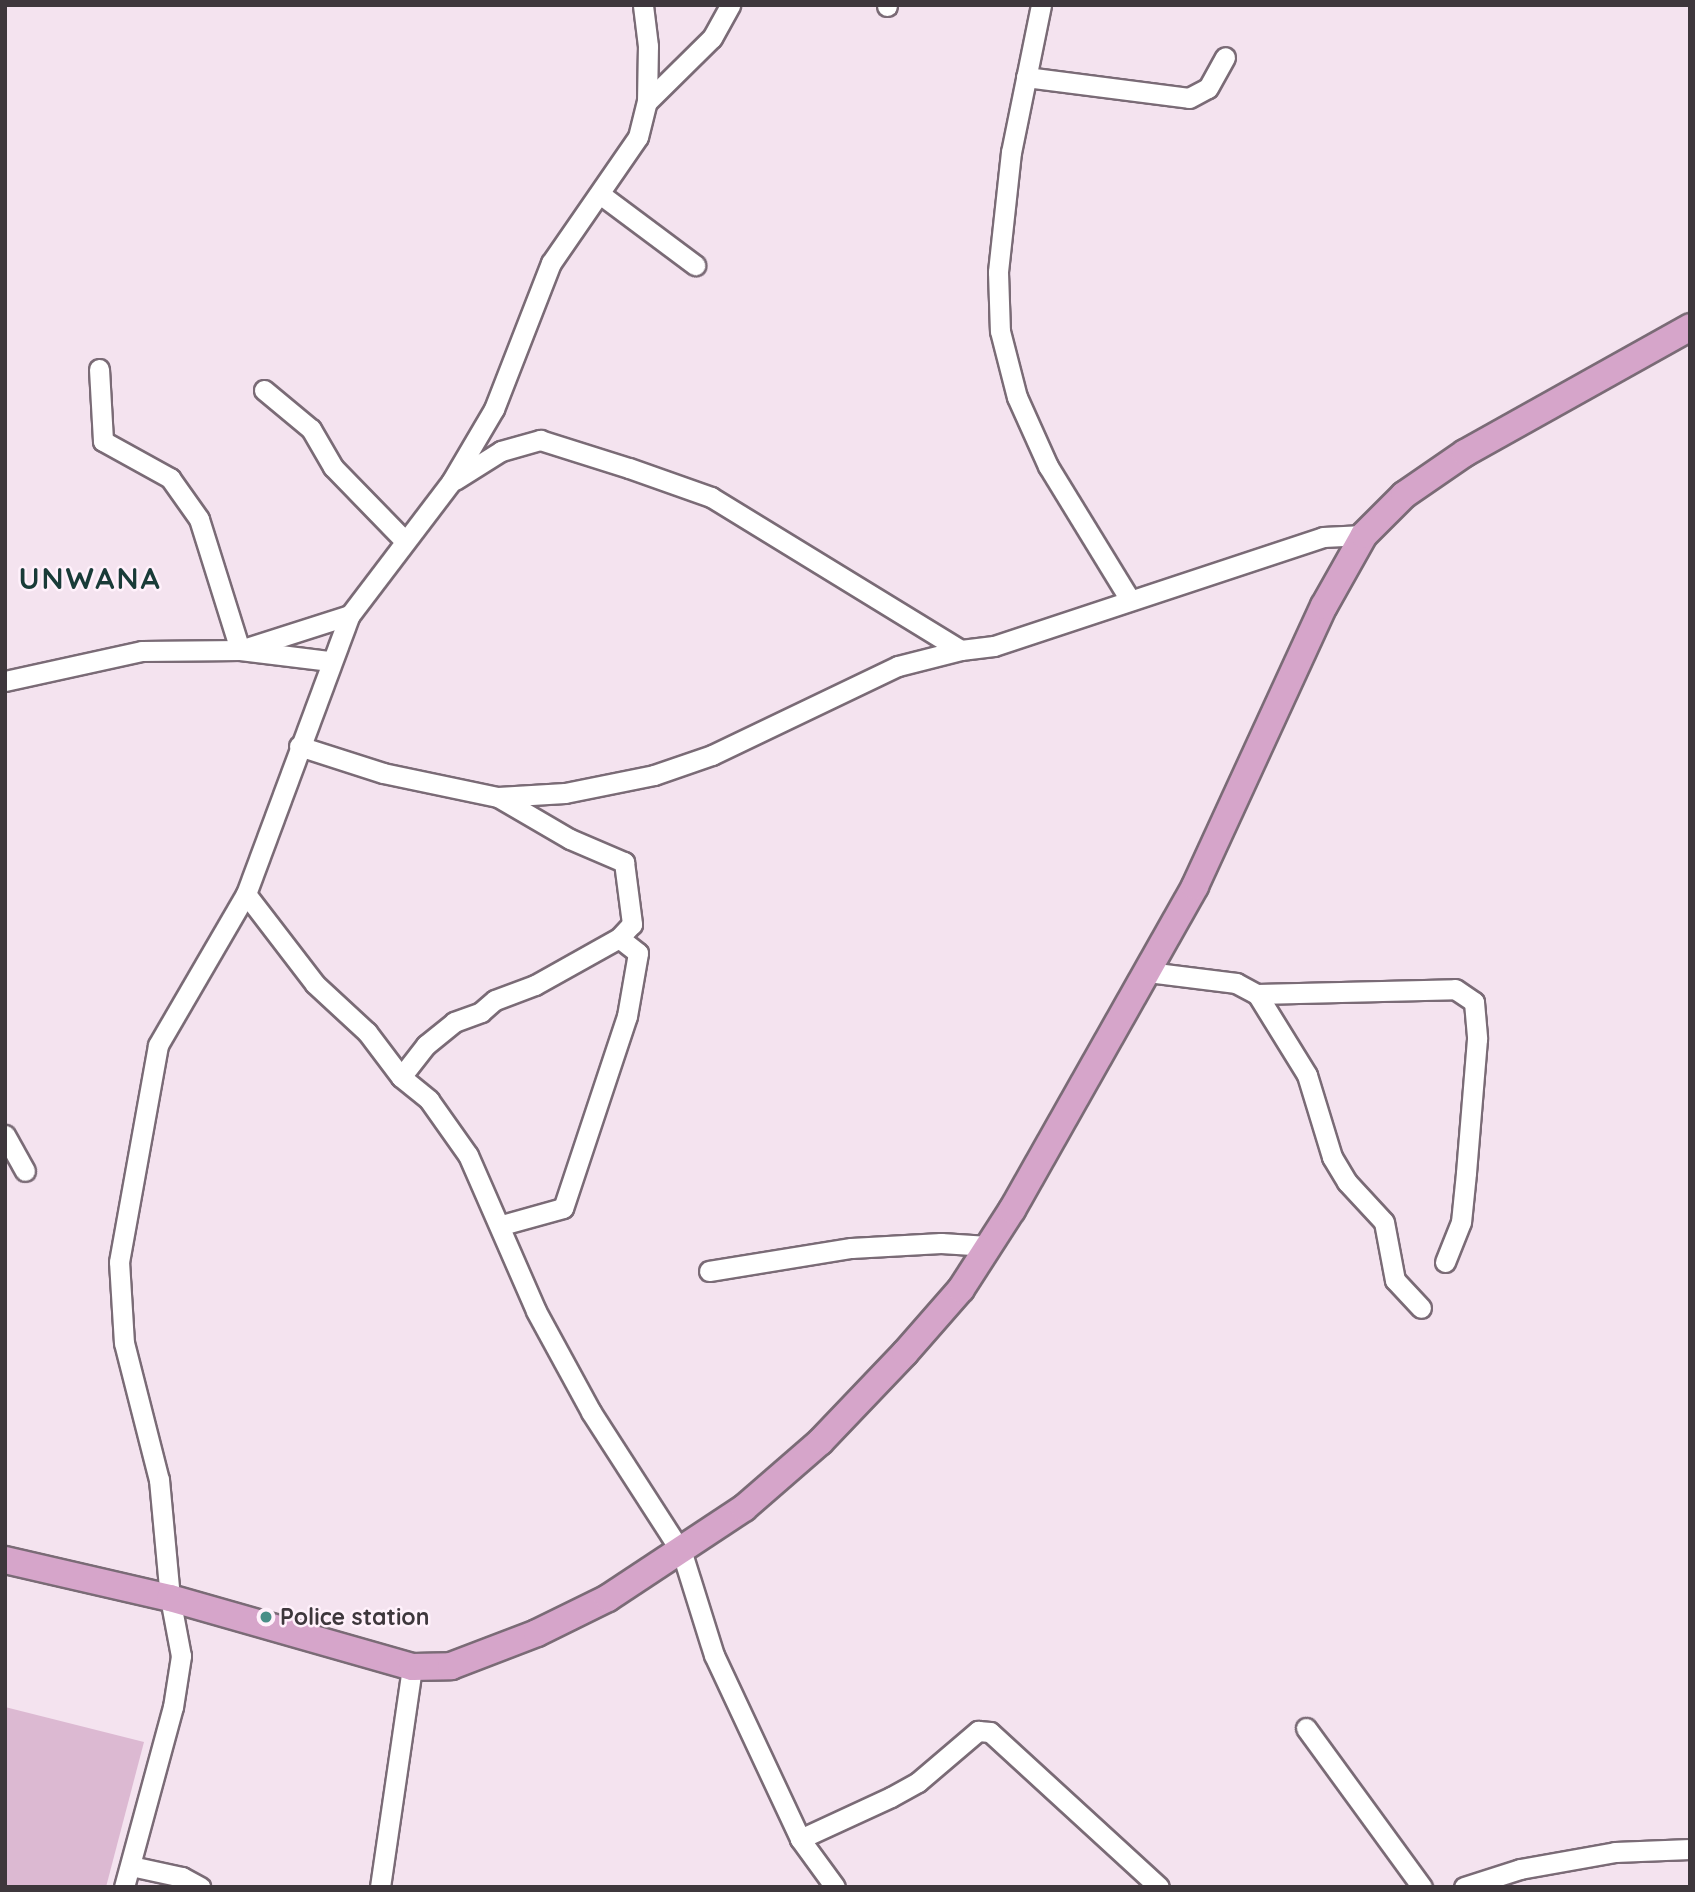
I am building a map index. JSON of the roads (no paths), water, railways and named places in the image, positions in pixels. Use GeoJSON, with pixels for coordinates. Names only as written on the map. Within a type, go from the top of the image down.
{"type":"FeatureCollection","features":[{"type":"Feature","properties":{"kind":"main road"},"geometry":{"type":"LineString","coordinates":[[5,1560],[170,1598],[412,1667],[451,1666],[537,1633],[608,1598],[682,1553],[744,1508],[820,1442],[945,1307],[988,1246],[1148,972],[1195,886],[1324,606],[1364,535],[1405,495],[1465,453],[1690,327]]}},
{"type":"Feature","properties":{"kind":"street"},"geometry":{"type":"LineString","coordinates":[[124,1887],[173,1707],[181,1656],[170,1598],[159,1480],[124,1343],[119,1262],[158,1045],[246,894],[330,661],[350,615],[404,540],[451,482],[494,409],[551,263],[638,137],[647,102],[648,46],[643,5]]}},
{"type":"Feature","properties":{"kind":"street"},"geometry":{"type":"LineString","coordinates":[[647,102],[712,38],[730,5]]}},
{"type":"Feature","properties":{"kind":"street"},"geometry":{"type":"LineString","coordinates":[[1041,5],[1011,152],[998,272],[1000,331],[1017,397],[1048,466],[1129,598]]}},
{"type":"Feature","properties":{"kind":"street"},"geometry":{"type":"LineString","coordinates":[[1026,77],[1189,98],[1208,88],[1225,57]]}},
{"type":"Feature","properties":{"kind":"street"},"geometry":{"type":"LineString","coordinates":[[600,194],[695,265]]}},
{"type":"Feature","properties":{"kind":"street"},"geometry":{"type":"LineString","coordinates":[[99,369],[103,442],[170,478],[199,519],[240,650]]}},
{"type":"Feature","properties":{"kind":"street"},"geometry":{"type":"LineString","coordinates":[[264,390],[311,429],[333,467],[404,540]]}},
{"type":"Feature","properties":{"kind":"street"},"geometry":{"type":"LineString","coordinates":[[451,482],[501,451],[540,440],[629,468],[711,497],[961,650]]}},
{"type":"Feature","properties":{"kind":"street"},"geometry":{"type":"LineString","coordinates":[[299,746],[383,773],[498,797],[565,793],[654,775],[712,755],[898,666],[961,650],[994,646],[1129,598],[1322,537],[1364,535]]}},
{"type":"Feature","properties":{"kind":"street"},"geometry":{"type":"LineString","coordinates":[[240,650],[350,615]]}},
{"type":"Feature","properties":{"kind":"street"},"geometry":{"type":"LineString","coordinates":[[5,681],[142,651],[240,650],[330,661]]}},
{"type":"Feature","properties":{"kind":"street"},"geometry":{"type":"LineString","coordinates":[[401,1077],[426,1045],[454,1022],[619,938],[632,924],[624,862],[570,839],[498,797]]}},
{"type":"Feature","properties":{"kind":"street"},"geometry":{"type":"LineString","coordinates":[[246,894],[315,984],[367,1032],[401,1077],[429,1100],[468,1155],[502,1225],[536,1311],[591,1412],[682,1553],[714,1655],[800,1839],[835,1887]]}},
{"type":"Feature","properties":{"kind":"street"},"geometry":{"type":"LineString","coordinates":[[502,1225],[563,1208],[635,978],[638,953],[619,938]]}},
{"type":"Feature","properties":{"kind":"street"},"geometry":{"type":"LineString","coordinates":[[1148,972],[1236,983],[1257,994],[1455,989],[1474,1002],[1477,1039],[1461,1222],[1445,1262]]}},
{"type":"Feature","properties":{"kind":"street"},"geometry":{"type":"LineString","coordinates":[[1257,994],[1307,1075],[1332,1157],[1347,1182],[1384,1222],[1395,1280],[1421,1308]]}},
{"type":"Feature","properties":{"kind":"street"},"geometry":{"type":"LineString","coordinates":[[5,1135],[25,1171]]}},
{"type":"Feature","properties":{"kind":"street"},"geometry":{"type":"LineString","coordinates":[[709,1271],[850,1248],[941,1243],[988,1246]]}},
{"type":"Feature","properties":{"kind":"street"},"geometry":{"type":"LineString","coordinates":[[380,1887],[412,1667]]}},
{"type":"Feature","properties":{"kind":"street"},"geometry":{"type":"LineString","coordinates":[[1306,1728],[1422,1887]]}},
{"type":"Feature","properties":{"kind":"street"},"geometry":{"type":"LineString","coordinates":[[800,1839],[918,1782],[978,1731],[990,1732],[1158,1887]]}},
{"type":"Feature","properties":{"kind":"street"},"geometry":{"type":"LineString","coordinates":[[1464,1887],[1520,1869],[1615,1852],[1690,1849]]}},
{"type":"Feature","properties":{"kind":"street"},"geometry":{"type":"LineString","coordinates":[[131,1866],[182,1877],[200,1887]]}},
{"type":"Feature","properties":{"kind":"place","name":"Police station"},"geometry":{"type":"Point","coordinates":[266,1617]}},
{"type":"Feature","properties":{"kind":"district","name":"UNWANA"},"geometry":{"type":"Point","coordinates":[90,578]}}]}
